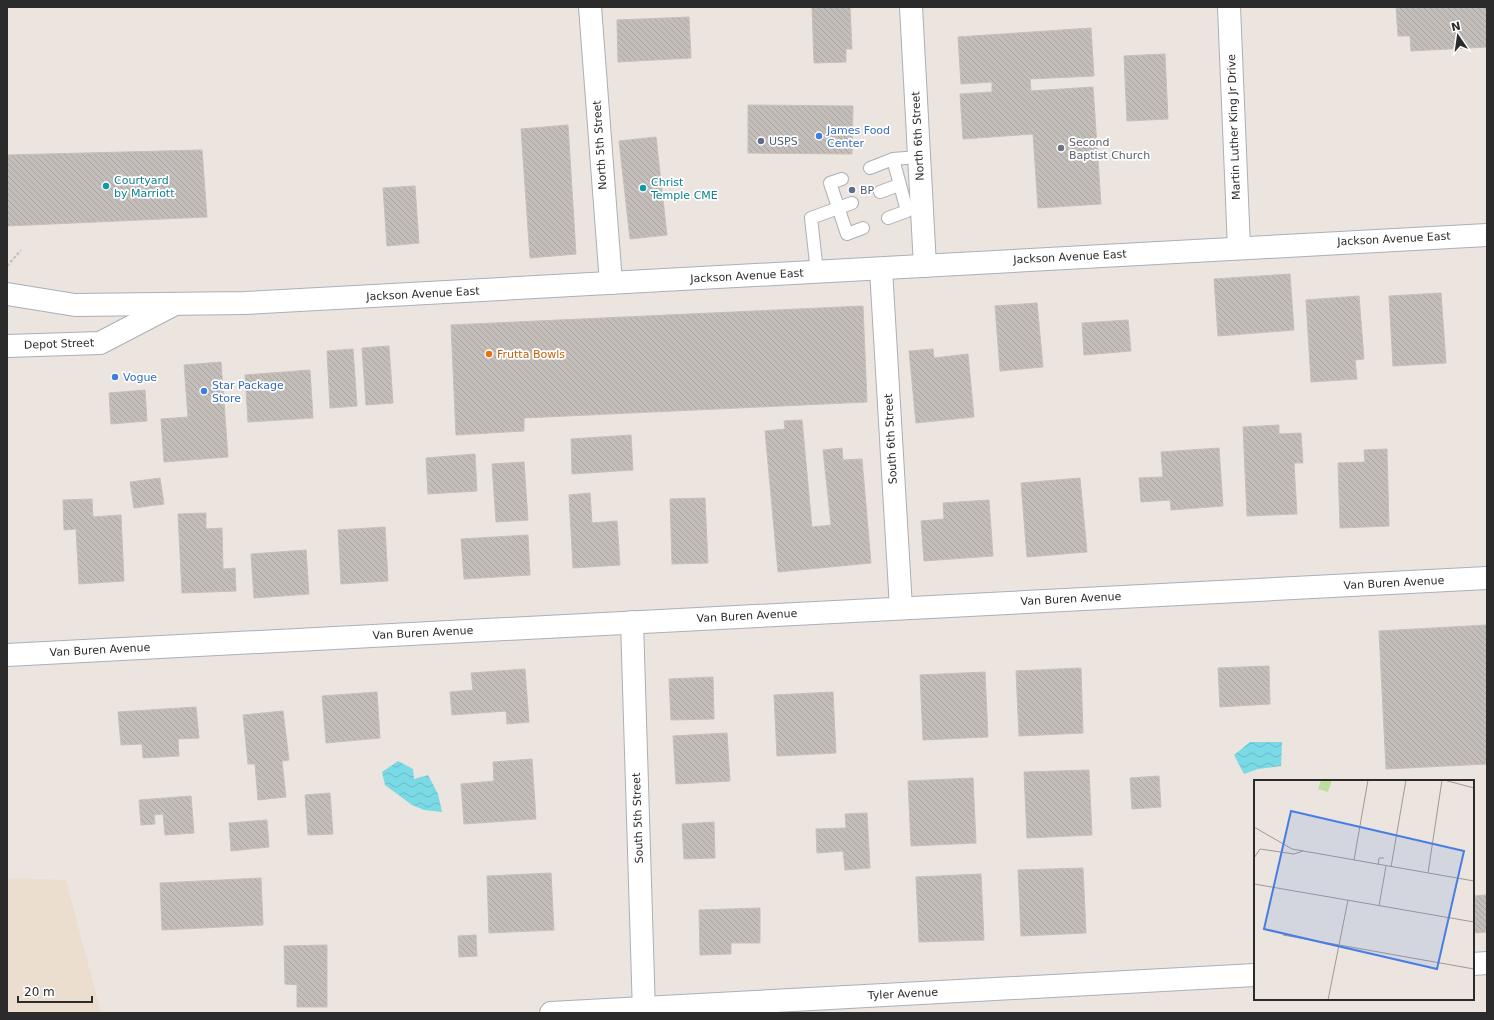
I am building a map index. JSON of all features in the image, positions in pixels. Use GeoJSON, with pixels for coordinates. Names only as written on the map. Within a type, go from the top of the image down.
{"type":"FeatureCollection","features":[{"type":"Feature","properties":{"kind":"street","name":"North 5th Street"},"geometry":{"type":"LineString","coordinates":[[590,7],[611,283]]}},
{"type":"Feature","properties":{"kind":"street","name":"North 6th Street"},"geometry":{"type":"LineString","coordinates":[[911,7],[925,266]]}},
{"type":"Feature","properties":{"kind":"street","name":"Martin Luther King Jr Drive"},"geometry":{"type":"LineString","coordinates":[[1229,7],[1239,248]]}},
{"type":"Feature","properties":{"kind":"street","name":"Jackson Avenue East"},"geometry":{"type":"LineString","coordinates":[[7,294],[75,305],[245,303],[1487,235]]}},
{"type":"Feature","properties":{"kind":"street","name":"South 6th Street"},"geometry":{"type":"LineString","coordinates":[[881,269],[900,608]]}},
{"type":"Feature","properties":{"kind":"street","name":"Depot Street"},"geometry":{"type":"LineString","coordinates":[[7,346],[100,343],[173,305]]}},
{"type":"Feature","properties":{"kind":"street","name":"Van Buren Avenue"},"geometry":{"type":"LineString","coordinates":[[7,654],[1487,578]]}},
{"type":"Feature","properties":{"kind":"street","name":"South 5th Street"},"geometry":{"type":"LineString","coordinates":[[632,622],[644,1010]]}},
{"type":"Feature","properties":{"kind":"street"},"geometry":{"type":"LineString","coordinates":[[1474,964],[1487,963]]}},
{"type":"Feature","properties":{"kind":"street","name":"Tyler Avenue"},"geometry":{"type":"LineString","coordinates":[[550,1013],[644,1010],[1254,975]]}},
{"type":"Feature","properties":{"kind":"lane"},"geometry":{"type":"LineString","coordinates":[[870,168],[893,159],[918,157]]}},
{"type":"Feature","properties":{"kind":"lane"},"geometry":{"type":"LineString","coordinates":[[888,218],[907,211],[893,159]]}},
{"type":"Feature","properties":{"kind":"lane"},"geometry":{"type":"LineString","coordinates":[[842,178],[830,183],[847,234],[863,228]]}},
{"type":"Feature","properties":{"kind":"lane"},"geometry":{"type":"LineString","coordinates":[[880,192],[899,185]]}},
{"type":"Feature","properties":{"kind":"lane"},"geometry":{"type":"LineString","coordinates":[[817,272],[810,218],[852,203]]}},
{"type":"Feature","properties":{"kind":"path"},"geometry":{"type":"LineString","coordinates":[[7,266],[21,250]]}},
{"type":"Feature","properties":{"kind":"shaded area"},"geometry":{"type":"Polygon","coordinates":[[[7,878],[66,880],[101,1013],[7,1013],[7,878]]]}},
{"type":"Feature","properties":{"kind":"water"},"geometry":{"type":"Polygon","coordinates":[[[1250,742],[1282,742],[1281,766],[1258,769],[1244,774],[1234,755],[1250,742]]]}},
{"type":"Feature","properties":{"kind":"water"},"geometry":{"type":"Polygon","coordinates":[[[398,761],[413,769],[414,779],[428,775],[438,794],[442,812],[424,810],[412,805],[385,785],[382,772],[398,761]]]}},
{"type":"Feature","properties":{"kind":"building"},"geometry":{"type":"Polygon","coordinates":[[[812,7],[850,7],[852,49],[846,49],[846,62],[814,63],[812,7]]]}},
{"type":"Feature","properties":{"kind":"building"},"geometry":{"type":"Polygon","coordinates":[[[1396,7],[1487,7],[1487,47],[1411,51],[1410,36],[1398,36],[1396,7]]]}},
{"type":"Feature","properties":{"kind":"building"},"geometry":{"type":"Polygon","coordinates":[[[689,17],[691,58],[618,62],[617,20],[689,17]]]}},
{"type":"Feature","properties":{"kind":"building"},"geometry":{"type":"Polygon","coordinates":[[[1091,28],[1094,76],[1030,79],[1031,91],[1093,87],[1101,204],[1038,208],[1033,134],[963,139],[960,94],[992,92],[992,82],[961,84],[958,37],[1091,28]]]}},
{"type":"Feature","properties":{"kind":"building"},"geometry":{"type":"Polygon","coordinates":[[[1165,54],[1168,119],[1127,121],[1124,56],[1165,54]]]}},
{"type":"Feature","properties":{"kind":"building"},"geometry":{"type":"Polygon","coordinates":[[[748,105],[853,106],[852,154],[748,153],[748,105]]]}},
{"type":"Feature","properties":{"kind":"building"},"geometry":{"type":"Polygon","coordinates":[[[568,125],[576,254],[530,258],[521,129],[568,125]]]}},
{"type":"Feature","properties":{"kind":"building","name":"Christ Temple CME"},"geometry":{"type":"Polygon","coordinates":[[[656,137],[667,235],[630,239],[619,141],[656,137]]]}},
{"type":"Feature","properties":{"kind":"building","name":"Courtyard by Marriott"},"geometry":{"type":"Polygon","coordinates":[[[202,150],[207,217],[7,226],[7,155],[202,150]]]}},
{"type":"Feature","properties":{"kind":"building"},"geometry":{"type":"Polygon","coordinates":[[[415,186],[419,243],[387,246],[383,188],[415,186]]]}},
{"type":"Feature","properties":{"kind":"building"},"geometry":{"type":"Polygon","coordinates":[[[1290,274],[1294,330],[1218,336],[1214,279],[1290,274]]]}},
{"type":"Feature","properties":{"kind":"building"},"geometry":{"type":"Polygon","coordinates":[[[1441,293],[1446,363],[1393,366],[1389,296],[1441,293]]]}},
{"type":"Feature","properties":{"kind":"building"},"geometry":{"type":"Polygon","coordinates":[[[1359,296],[1364,359],[1355,360],[1357,379],[1311,382],[1306,300],[1359,296]]]}},
{"type":"Feature","properties":{"kind":"building"},"geometry":{"type":"Polygon","coordinates":[[[1037,303],[1043,367],[1000,371],[995,306],[1037,303]]]}},
{"type":"Feature","properties":{"kind":"building"},"geometry":{"type":"Polygon","coordinates":[[[863,306],[867,402],[524,418],[524,431],[456,435],[451,325],[863,306]]]}},
{"type":"Feature","properties":{"kind":"building"},"geometry":{"type":"Polygon","coordinates":[[[1128,320],[1131,351],[1084,355],[1082,323],[1128,320]]]}},
{"type":"Feature","properties":{"kind":"building"},"geometry":{"type":"Polygon","coordinates":[[[389,346],[393,403],[366,405],[362,348],[389,346]]]}},
{"type":"Feature","properties":{"kind":"building"},"geometry":{"type":"Polygon","coordinates":[[[353,349],[357,406],[330,408],[327,351],[353,349]]]}},
{"type":"Feature","properties":{"kind":"building"},"geometry":{"type":"Polygon","coordinates":[[[933,349],[934,358],[968,354],[974,417],[916,423],[909,351],[933,349]]]}},
{"type":"Feature","properties":{"kind":"building","name":"Star Package Store"},"geometry":{"type":"Polygon","coordinates":[[[221,362],[228,457],[164,462],[161,419],[188,417],[184,365],[221,362]]]}},
{"type":"Feature","properties":{"kind":"building"},"geometry":{"type":"Polygon","coordinates":[[[310,370],[313,418],[248,422],[245,375],[310,370]]]}},
{"type":"Feature","properties":{"kind":"building"},"geometry":{"type":"Polygon","coordinates":[[[145,390],[147,421],[111,424],[109,393],[145,390]]]}},
{"type":"Feature","properties":{"kind":"building"},"geometry":{"type":"Polygon","coordinates":[[[802,420],[812,527],[831,525],[823,450],[842,448],[843,460],[862,459],[871,563],[778,572],[765,431],[785,429],[784,421],[802,420]]]}},
{"type":"Feature","properties":{"kind":"building"},"geometry":{"type":"Polygon","coordinates":[[[1279,425],[1279,434],[1301,433],[1303,463],[1294,463],[1297,514],[1247,516],[1243,427],[1279,425]]]}},
{"type":"Feature","properties":{"kind":"building"},"geometry":{"type":"Polygon","coordinates":[[[631,435],[633,470],[572,474],[571,439],[631,435]]]}},
{"type":"Feature","properties":{"kind":"building"},"geometry":{"type":"Polygon","coordinates":[[[1219,448],[1223,506],[1171,510],[1170,500],[1141,502],[1139,478],[1163,477],[1161,452],[1219,448]]]}},
{"type":"Feature","properties":{"kind":"building"},"geometry":{"type":"Polygon","coordinates":[[[1387,449],[1389,526],[1340,528],[1338,463],[1365,462],[1364,450],[1387,449]]]}},
{"type":"Feature","properties":{"kind":"building"},"geometry":{"type":"Polygon","coordinates":[[[475,454],[477,491],[428,494],[426,458],[475,454]]]}},
{"type":"Feature","properties":{"kind":"building"},"geometry":{"type":"Polygon","coordinates":[[[524,462],[528,520],[496,522],[492,464],[524,462]]]}},
{"type":"Feature","properties":{"kind":"building"},"geometry":{"type":"Polygon","coordinates":[[[160,478],[164,504],[134,508],[130,482],[160,478]]]}},
{"type":"Feature","properties":{"kind":"building"},"geometry":{"type":"Polygon","coordinates":[[[1080,478],[1087,552],[1027,557],[1021,483],[1080,478]]]}},
{"type":"Feature","properties":{"kind":"building"},"geometry":{"type":"Polygon","coordinates":[[[590,493],[592,523],[617,521],[620,565],[573,568],[569,495],[590,493]]]}},
{"type":"Feature","properties":{"kind":"building"},"geometry":{"type":"Polygon","coordinates":[[[705,498],[708,563],[672,564],[670,499],[705,498]]]}},
{"type":"Feature","properties":{"kind":"building"},"geometry":{"type":"Polygon","coordinates":[[[92,499],[93,517],[121,515],[124,581],[79,584],[76,529],[64,530],[63,500],[92,499]]]}},
{"type":"Feature","properties":{"kind":"building"},"geometry":{"type":"Polygon","coordinates":[[[989,500],[993,556],[924,561],[921,521],[944,519],[943,503],[989,500]]]}},
{"type":"Feature","properties":{"kind":"building"},"geometry":{"type":"Polygon","coordinates":[[[206,513],[206,529],[222,528],[223,569],[235,568],[236,591],[182,593],[178,514],[206,513]]]}},
{"type":"Feature","properties":{"kind":"building"},"geometry":{"type":"Polygon","coordinates":[[[385,527],[388,581],[341,584],[338,530],[385,527]]]}},
{"type":"Feature","properties":{"kind":"building"},"geometry":{"type":"Polygon","coordinates":[[[528,535],[530,575],[464,579],[461,539],[528,535]]]}},
{"type":"Feature","properties":{"kind":"building"},"geometry":{"type":"Polygon","coordinates":[[[306,550],[309,594],[254,598],[251,554],[306,550]]]}},
{"type":"Feature","properties":{"kind":"building"},"geometry":{"type":"Polygon","coordinates":[[[1487,625],[1487,764],[1386,769],[1379,631],[1487,625]]]}},
{"type":"Feature","properties":{"kind":"building"},"geometry":{"type":"Polygon","coordinates":[[[1269,666],[1270,704],[1220,707],[1218,668],[1269,666]]]}},
{"type":"Feature","properties":{"kind":"building"},"geometry":{"type":"Polygon","coordinates":[[[1081,668],[1083,733],[1019,736],[1016,671],[1081,668]]]}},
{"type":"Feature","properties":{"kind":"building"},"geometry":{"type":"Polygon","coordinates":[[[525,669],[529,722],[507,724],[506,711],[452,715],[450,692],[473,690],[471,673],[525,669]]]}},
{"type":"Feature","properties":{"kind":"building"},"geometry":{"type":"Polygon","coordinates":[[[985,672],[988,737],[923,740],[920,675],[985,672]]]}},
{"type":"Feature","properties":{"kind":"building"},"geometry":{"type":"Polygon","coordinates":[[[713,677],[714,719],[671,720],[669,679],[713,677]]]}},
{"type":"Feature","properties":{"kind":"building"},"geometry":{"type":"Polygon","coordinates":[[[377,692],[380,738],[326,743],[322,696],[377,692]]]}},
{"type":"Feature","properties":{"kind":"building"},"geometry":{"type":"Polygon","coordinates":[[[833,692],[836,753],[777,756],[774,695],[833,692]]]}},
{"type":"Feature","properties":{"kind":"building"},"geometry":{"type":"Polygon","coordinates":[[[196,707],[199,738],[178,739],[179,756],[143,758],[142,744],[121,745],[118,712],[196,707]]]}},
{"type":"Feature","properties":{"kind":"building"},"geometry":{"type":"Polygon","coordinates":[[[283,711],[289,760],[282,761],[286,797],[258,800],[255,764],[248,764],[243,715],[283,711]]]}},
{"type":"Feature","properties":{"kind":"building"},"geometry":{"type":"Polygon","coordinates":[[[727,733],[730,781],[676,784],[673,736],[727,733]]]}},
{"type":"Feature","properties":{"kind":"building"},"geometry":{"type":"Polygon","coordinates":[[[532,759],[536,819],[464,824],[461,784],[494,781],[493,762],[532,759]]]}},
{"type":"Feature","properties":{"kind":"building"},"geometry":{"type":"Polygon","coordinates":[[[1089,770],[1092,835],[1027,838],[1024,772],[1089,770]]]}},
{"type":"Feature","properties":{"kind":"building"},"geometry":{"type":"Polygon","coordinates":[[[1159,776],[1161,807],[1132,809],[1130,778],[1159,776]]]}},
{"type":"Feature","properties":{"kind":"building"},"geometry":{"type":"Polygon","coordinates":[[[973,778],[976,843],[911,846],[908,781],[973,778]]]}},
{"type":"Feature","properties":{"kind":"building"},"geometry":{"type":"Polygon","coordinates":[[[330,793],[333,834],[308,835],[305,795],[330,793]]]}},
{"type":"Feature","properties":{"kind":"building"},"geometry":{"type":"Polygon","coordinates":[[[191,796],[194,833],[165,835],[163,814],[154,815],[155,824],[141,825],[139,800],[191,796]]]}},
{"type":"Feature","properties":{"kind":"building"},"geometry":{"type":"Polygon","coordinates":[[[867,813],[870,868],[845,870],[843,851],[817,853],[816,829],[846,828],[845,814],[867,813]]]}},
{"type":"Feature","properties":{"kind":"building"},"geometry":{"type":"Polygon","coordinates":[[[267,820],[269,847],[231,851],[229,823],[267,820]]]}},
{"type":"Feature","properties":{"kind":"building"},"geometry":{"type":"Polygon","coordinates":[[[714,822],[715,858],[684,859],[682,824],[714,822]]]}},
{"type":"Feature","properties":{"kind":"building"},"geometry":{"type":"Polygon","coordinates":[[[1083,868],[1086,933],[1021,936],[1018,870],[1083,868]]]}},
{"type":"Feature","properties":{"kind":"building"},"geometry":{"type":"Polygon","coordinates":[[[551,873],[554,930],[489,933],[487,876],[551,873]]]}},
{"type":"Feature","properties":{"kind":"building"},"geometry":{"type":"Polygon","coordinates":[[[981,874],[984,940],[919,942],[916,877],[981,874]]]}},
{"type":"Feature","properties":{"kind":"building"},"geometry":{"type":"Polygon","coordinates":[[[261,878],[263,925],[162,930],[160,883],[261,878]]]}},
{"type":"Feature","properties":{"kind":"building"},"geometry":{"type":"Polygon","coordinates":[[[1487,895],[1487,932],[1474,933],[1474,896],[1487,895]]]}},
{"type":"Feature","properties":{"kind":"building"},"geometry":{"type":"Polygon","coordinates":[[[760,908],[760,943],[731,943],[731,954],[700,955],[699,910],[760,908]]]}},
{"type":"Feature","properties":{"kind":"building"},"geometry":{"type":"Polygon","coordinates":[[[476,935],[477,956],[459,957],[458,936],[476,935]]]}},
{"type":"Feature","properties":{"kind":"building"},"geometry":{"type":"Polygon","coordinates":[[[327,945],[327,1007],[297,1007],[297,985],[285,984],[284,946],[327,945]]]}},
{"type":"Feature","properties":{"kind":"place","name":"James Food Center"},"geometry":{"type":"Point","coordinates":[819,136]}},
{"type":"Feature","properties":{"kind":"place","name":"USPS"},"geometry":{"type":"Point","coordinates":[761,141]}},
{"type":"Feature","properties":{"kind":"place","name":"Second Baptist Church"},"geometry":{"type":"Point","coordinates":[1061,148]}},
{"type":"Feature","properties":{"kind":"place","name":"Courtyard by Marriott"},"geometry":{"type":"Point","coordinates":[106,186]}},
{"type":"Feature","properties":{"kind":"place","name":"Christ Temple CME"},"geometry":{"type":"Point","coordinates":[643,188]}},
{"type":"Feature","properties":{"kind":"place","name":"BP"},"geometry":{"type":"Point","coordinates":[852,190]}},
{"type":"Feature","properties":{"kind":"place","name":"Frutta Bowls"},"geometry":{"type":"Point","coordinates":[489,354]}},
{"type":"Feature","properties":{"kind":"place","name":"Vogue"},"geometry":{"type":"Point","coordinates":[115,377]}},
{"type":"Feature","properties":{"kind":"place","name":"Star Package Store"},"geometry":{"type":"Point","coordinates":[204,391]}}]}
